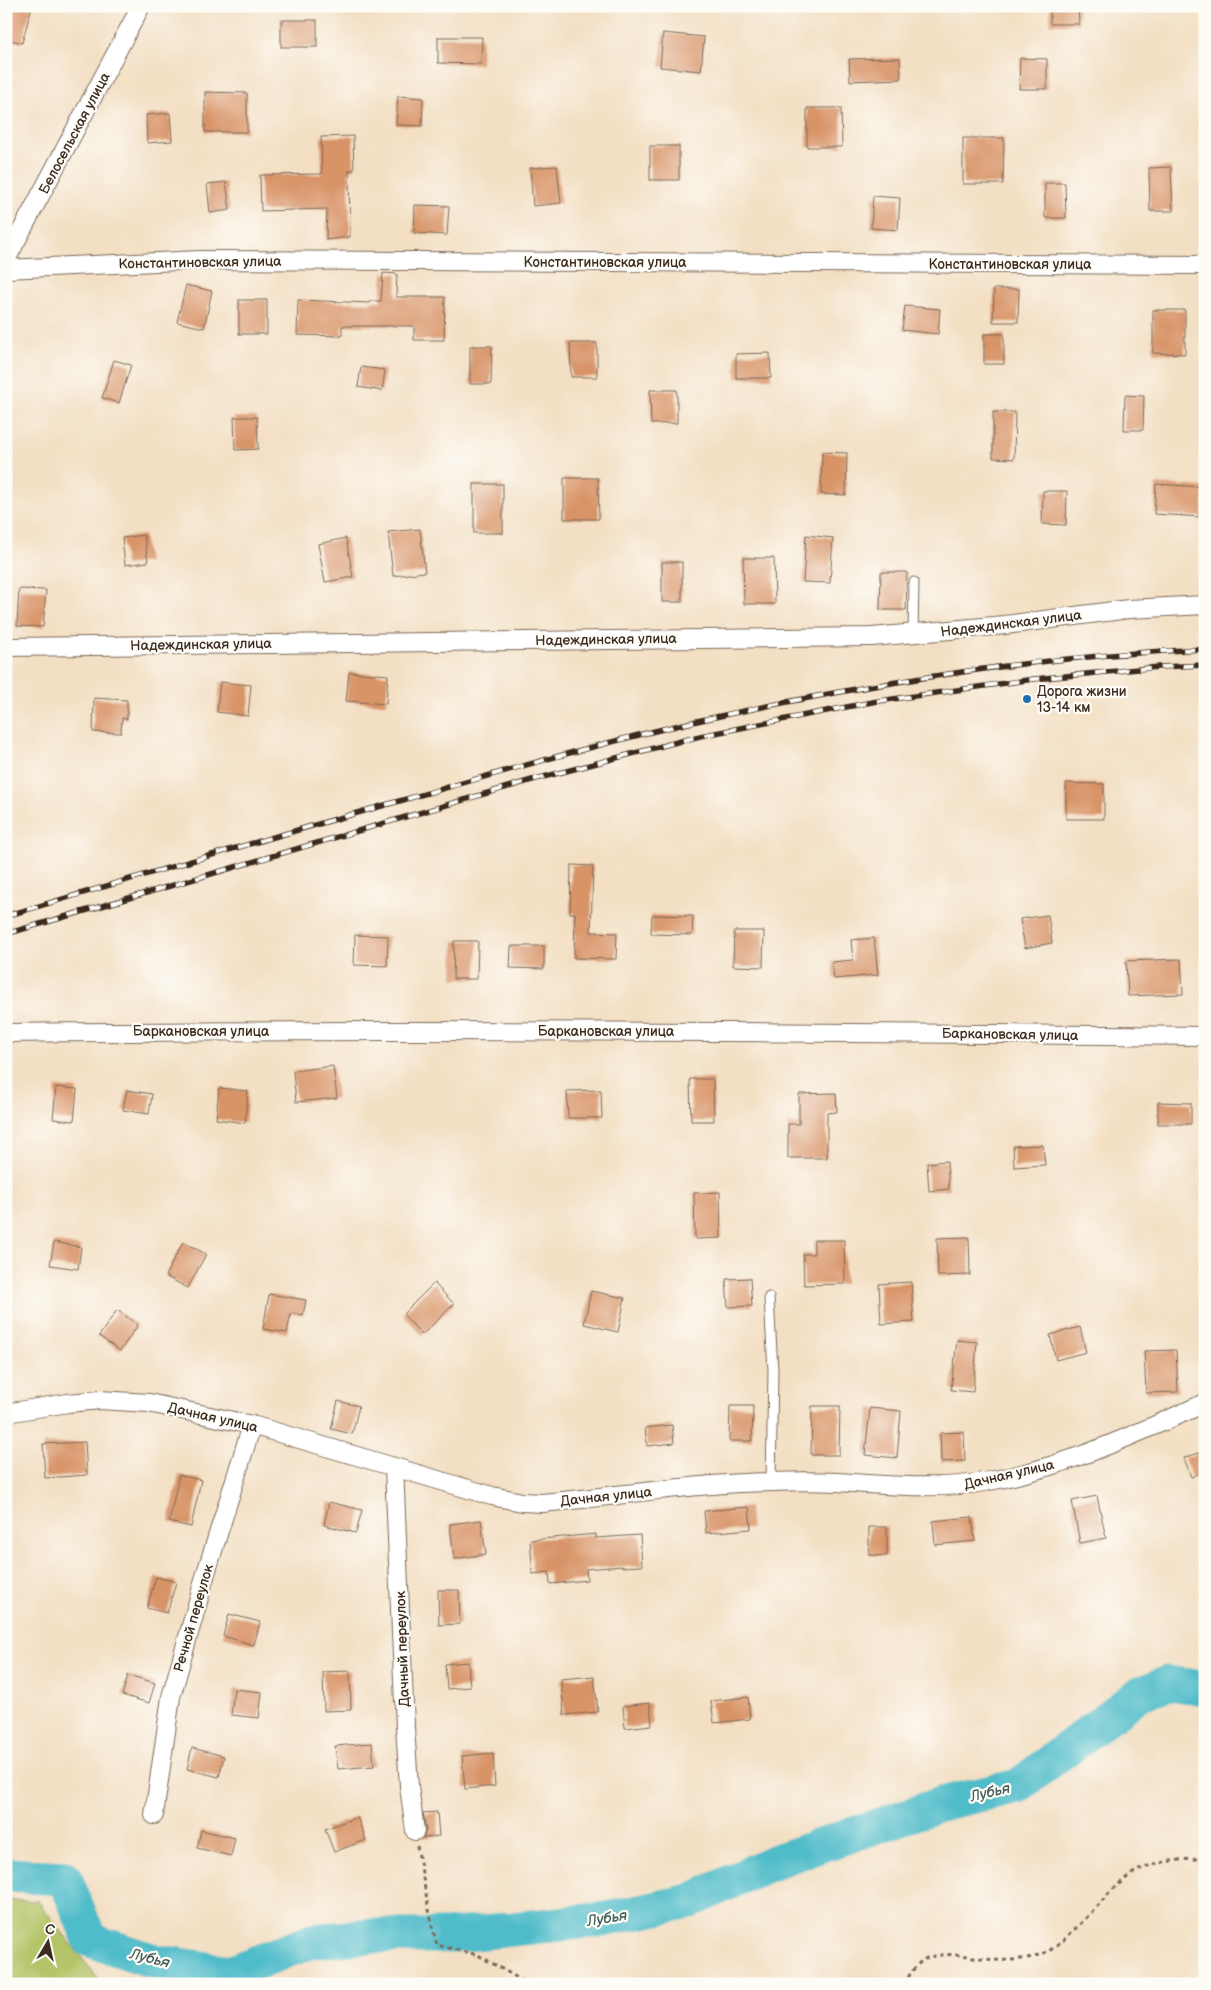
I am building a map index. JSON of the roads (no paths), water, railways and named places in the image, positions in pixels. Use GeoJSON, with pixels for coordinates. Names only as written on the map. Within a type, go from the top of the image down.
{"type":"FeatureCollection","features":[{"type":"Feature","properties":{"kind":"street","name":"Белосельская улица"},"geometry":{"type":"LineString","coordinates":[[6,260],[141,6]]}},
{"type":"Feature","properties":{"kind":"street","name":"Константиновская улица"},"geometry":{"type":"LineString","coordinates":[[6,269],[200,260],[1205,265]]}},
{"type":"Feature","properties":{"kind":"street","name":"Надеждинская улица"},"geometry":{"type":"LineString","coordinates":[[6,647],[872,637],[1004,625],[1129,609],[1205,605]]}},
{"type":"Feature","properties":{"kind":"street","name":"Баркановская улица"},"geometry":{"type":"LineString","coordinates":[[6,1033],[779,1031],[1205,1036]]}},
{"type":"Feature","properties":{"kind":"street","name":"Дачная улица"},"geometry":{"type":"LineString","coordinates":[[6,1413],[68,1402],[100,1400],[149,1403],[252,1425],[492,1496],[522,1502],[543,1503],[675,1488],[771,1482],[953,1486],[984,1482],[1067,1460],[1205,1403]]}},
{"type":"Feature","properties":{"kind":"street","name":"Речной переулок"},"geometry":{"type":"LineString","coordinates":[[154,1816],[171,1697],[206,1572],[252,1425]]}},
{"type":"Feature","properties":{"kind":"street","name":"Дачный переулок"},"geometry":{"type":"LineString","coordinates":[[394,1467],[406,1737],[409,1786],[415,1831]]}},
{"type":"Feature","properties":{"kind":"lane"},"geometry":{"type":"LineString","coordinates":[[913,634],[914,582]]}},
{"type":"Feature","properties":{"kind":"lane"},"geometry":{"type":"LineString","coordinates":[[769,1297],[773,1371],[771,1482]]}},
{"type":"Feature","properties":{"kind":"waterway","name":"Лубья"},"geometry":{"type":"LineString","coordinates":[[6,1875],[65,1878],[90,1940],[157,1962],[232,1972],[312,1941],[371,1936],[447,1936],[607,1919],[690,1901],[773,1862],[944,1803],[1018,1786],[1139,1694],[1167,1683],[1205,1688]]}},
{"type":"Feature","properties":{"kind":"railway"},"geometry":{"type":"LineString","coordinates":[[6,916],[258,841],[481,778],[697,721],[822,695],[949,674],[1077,658],[1205,649]]}},
{"type":"Feature","properties":{"kind":"railway"},"geometry":{"type":"LineString","coordinates":[[6,934],[532,780],[700,736],[872,702],[1034,679],[1159,667],[1205,665]]}},
{"type":"Feature","properties":{"kind":"place","name":"Дорога жизни 13-14 км"},"geometry":{"type":"Point","coordinates":[1027,699]}}]}
